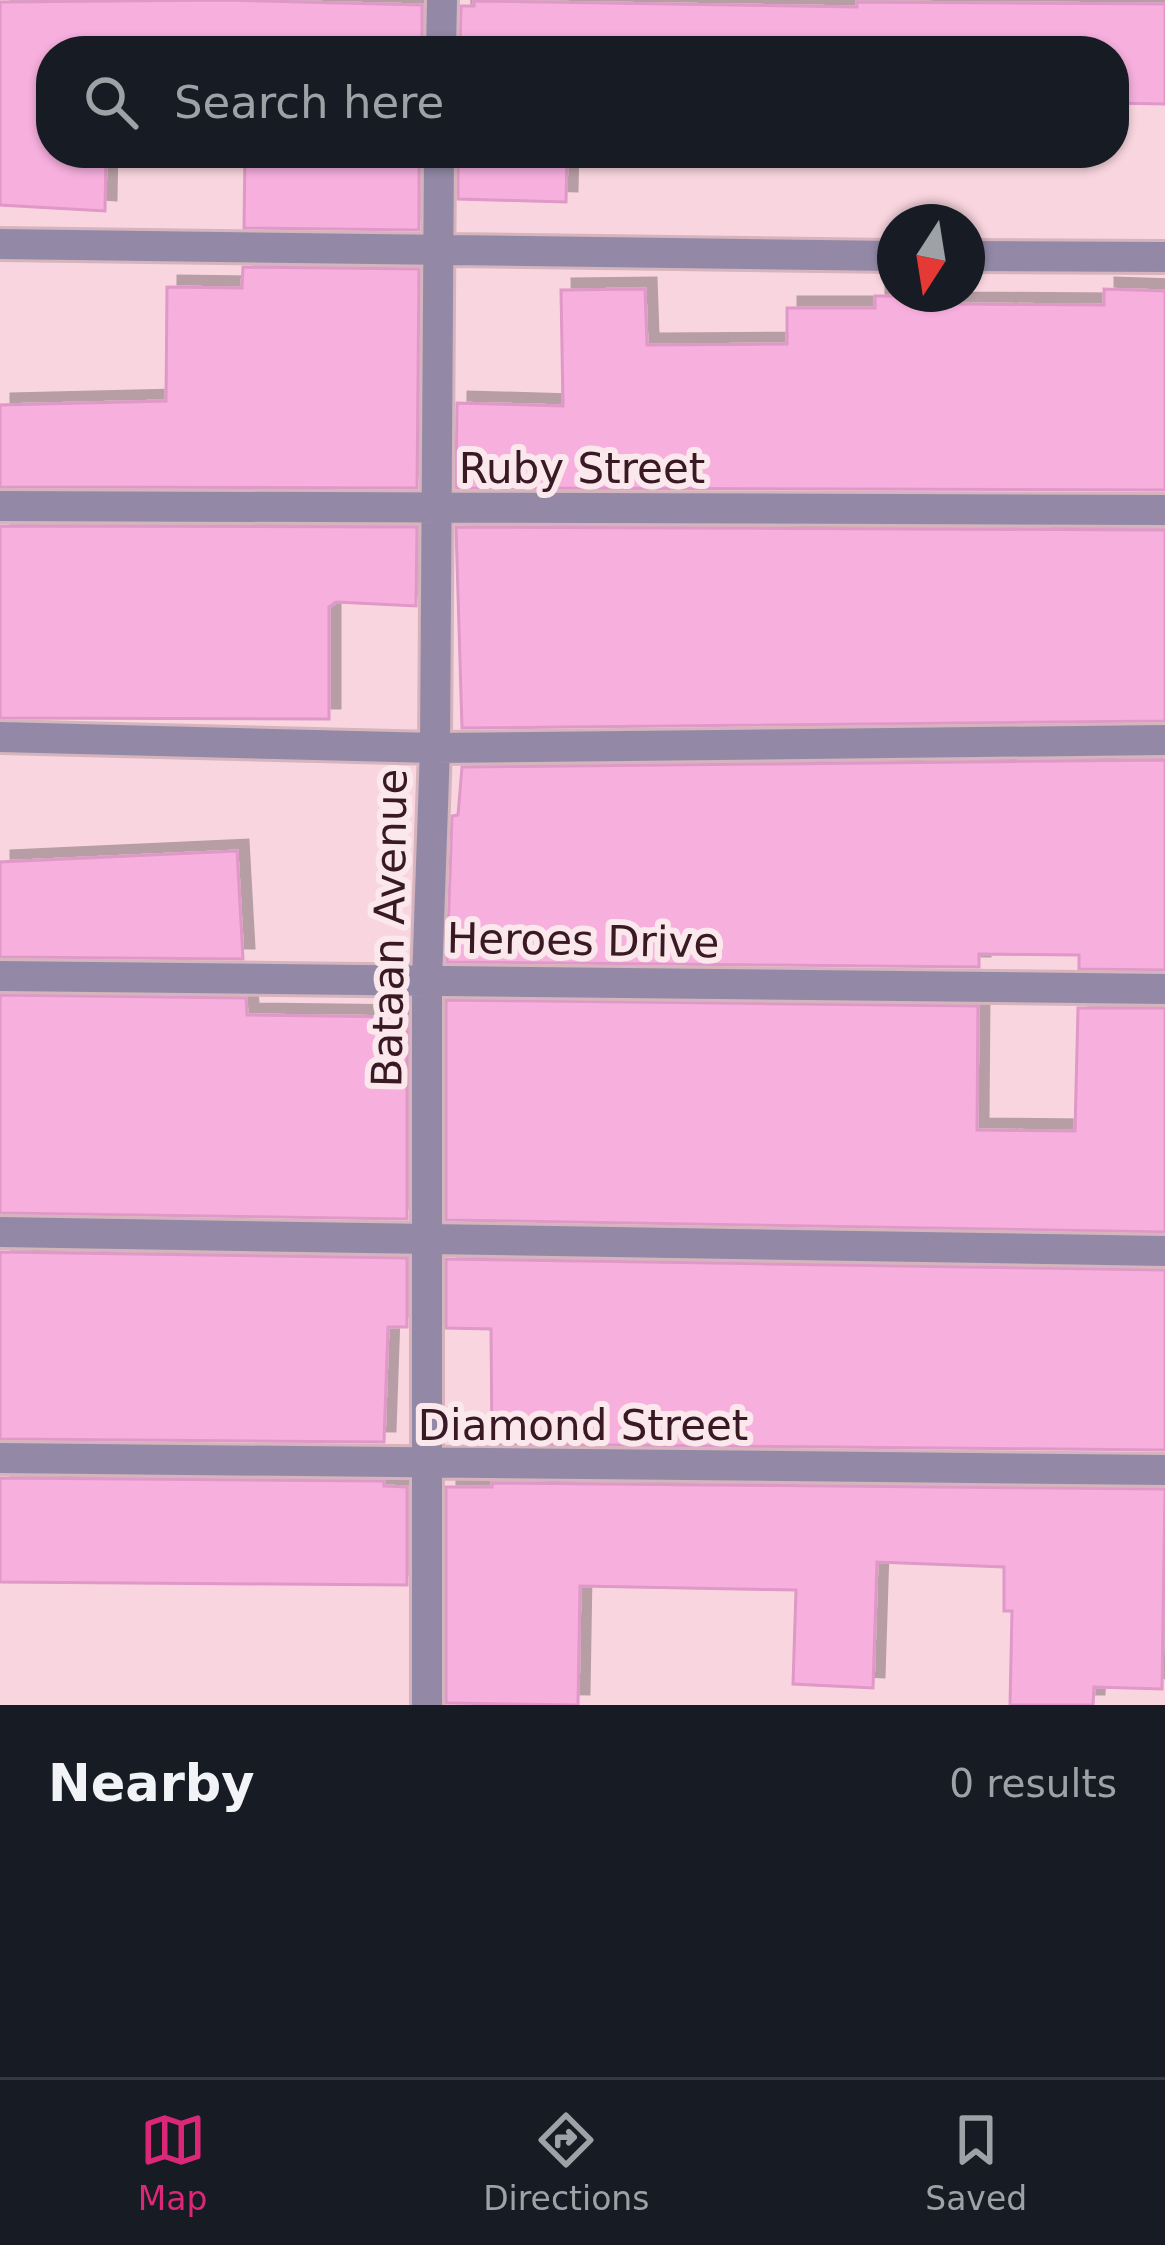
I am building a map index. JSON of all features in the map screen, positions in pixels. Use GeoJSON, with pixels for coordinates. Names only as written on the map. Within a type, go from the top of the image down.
{"type":"FeatureCollection","features":[{"type":"Feature","properties":{"kind":"street"},"geometry":{"type":"LineString","coordinates":[[441,36],[442,0]]}},
{"type":"Feature","properties":{"kind":"street","name":"Bataan Avenue"},"geometry":{"type":"LineString","coordinates":[[427,1705],[427,981],[435,748],[440,168]]}},
{"type":"Feature","properties":{"kind":"street"},"geometry":{"type":"LineString","coordinates":[[0,244],[877,256]]}},
{"type":"Feature","properties":{"kind":"street"},"geometry":{"type":"LineString","coordinates":[[985,256],[1165,256]]}},
{"type":"Feature","properties":{"kind":"street","name":"Ruby Street"},"geometry":{"type":"LineString","coordinates":[[0,506],[1165,510]]}},
{"type":"Feature","properties":{"kind":"street"},"geometry":{"type":"LineString","coordinates":[[0,737],[435,748],[1165,740]]}},
{"type":"Feature","properties":{"kind":"street","name":"Heroes Drive"},"geometry":{"type":"LineString","coordinates":[[0,976],[1165,988]]}},
{"type":"Feature","properties":{"kind":"street"},"geometry":{"type":"LineString","coordinates":[[0,1232],[1165,1251]]}},
{"type":"Feature","properties":{"kind":"street","name":"Diamond Street"},"geometry":{"type":"LineString","coordinates":[[0,1459],[1165,1470]]}},
{"type":"Feature","properties":{"kind":"building"},"geometry":{"type":"Polygon","coordinates":[[[474,1],[857,7],[857,2],[1165,4],[1165,104],[1129,103],[1129,36],[460,36],[461,6],[474,6],[474,1]]]}},
{"type":"Feature","properties":{"kind":"building"},"geometry":{"type":"Polygon","coordinates":[[[0,2],[422,5],[422,36],[36,36],[36,168],[106,168],[105,211],[0,205],[0,2]]]}},
{"type":"Feature","properties":{"kind":"building"},"geometry":{"type":"Polygon","coordinates":[[[245,168],[419,168],[419,230],[244,228],[245,168]]]}},
{"type":"Feature","properties":{"kind":"building"},"geometry":{"type":"Polygon","coordinates":[[[458,168],[567,168],[566,202],[458,199],[458,168]]]}},
{"type":"Feature","properties":{"kind":"building"},"geometry":{"type":"Polygon","coordinates":[[[243,267],[419,269],[417,488],[0,487],[0,405],[166,401],[167,287],[242,288],[243,267]]]}},
{"type":"Feature","properties":{"kind":"building"},"geometry":{"type":"Polygon","coordinates":[[[645,289],[647,345],[787,344],[787,308],[875,308],[875,296],[877,312],[985,312],[985,304],[1104,305],[1104,289],[1165,291],[1165,490],[456,488],[457,403],[563,406],[561,290],[645,289]]]}},
{"type":"Feature","properties":{"kind":"building"},"geometry":{"type":"Polygon","coordinates":[[[0,526],[417,527],[416,606],[336,602],[329,607],[329,719],[0,718],[0,526]]]}},
{"type":"Feature","properties":{"kind":"building"},"geometry":{"type":"Polygon","coordinates":[[[456,527],[1165,530],[1165,721],[462,728],[456,527]]]}},
{"type":"Feature","properties":{"kind":"building"},"geometry":{"type":"Polygon","coordinates":[[[1165,760],[1165,970],[1079,969],[1079,955],[979,954],[979,967],[447,962],[452,816],[458,815],[462,767],[1165,760]]]}},
{"type":"Feature","properties":{"kind":"building"},"geometry":{"type":"Polygon","coordinates":[[[237,851],[243,959],[0,957],[0,862],[237,851]]]}},
{"type":"Feature","properties":{"kind":"building"},"geometry":{"type":"Polygon","coordinates":[[[0,995],[246,998],[247,1015],[407,1017],[407,1219],[0,1213],[0,995]]]}},
{"type":"Feature","properties":{"kind":"building"},"geometry":{"type":"Polygon","coordinates":[[[446,1000],[978,1006],[977,1130],[1075,1131],[1078,1008],[1165,1008],[1165,1232],[446,1220],[446,1000]]]}},
{"type":"Feature","properties":{"kind":"building"},"geometry":{"type":"Polygon","coordinates":[[[0,1252],[407,1258],[407,1327],[388,1327],[384,1442],[0,1439],[0,1252]]]}},
{"type":"Feature","properties":{"kind":"building"},"geometry":{"type":"Polygon","coordinates":[[[446,1259],[1165,1270],[1165,1450],[492,1444],[491,1329],[446,1328],[446,1259]]]}},
{"type":"Feature","properties":{"kind":"building"},"geometry":{"type":"Polygon","coordinates":[[[0,1478],[384,1481],[384,1486],[407,1487],[407,1585],[0,1582],[0,1478]]]}},
{"type":"Feature","properties":{"kind":"building"},"geometry":{"type":"Polygon","coordinates":[[[492,1483],[1165,1489],[1162,1689],[1094,1687],[1093,1705],[1010,1705],[1012,1611],[1004,1611],[1004,1567],[877,1562],[873,1688],[793,1684],[796,1590],[580,1586],[578,1705],[446,1703],[446,1487],[492,1487],[492,1483]]]}}]}
